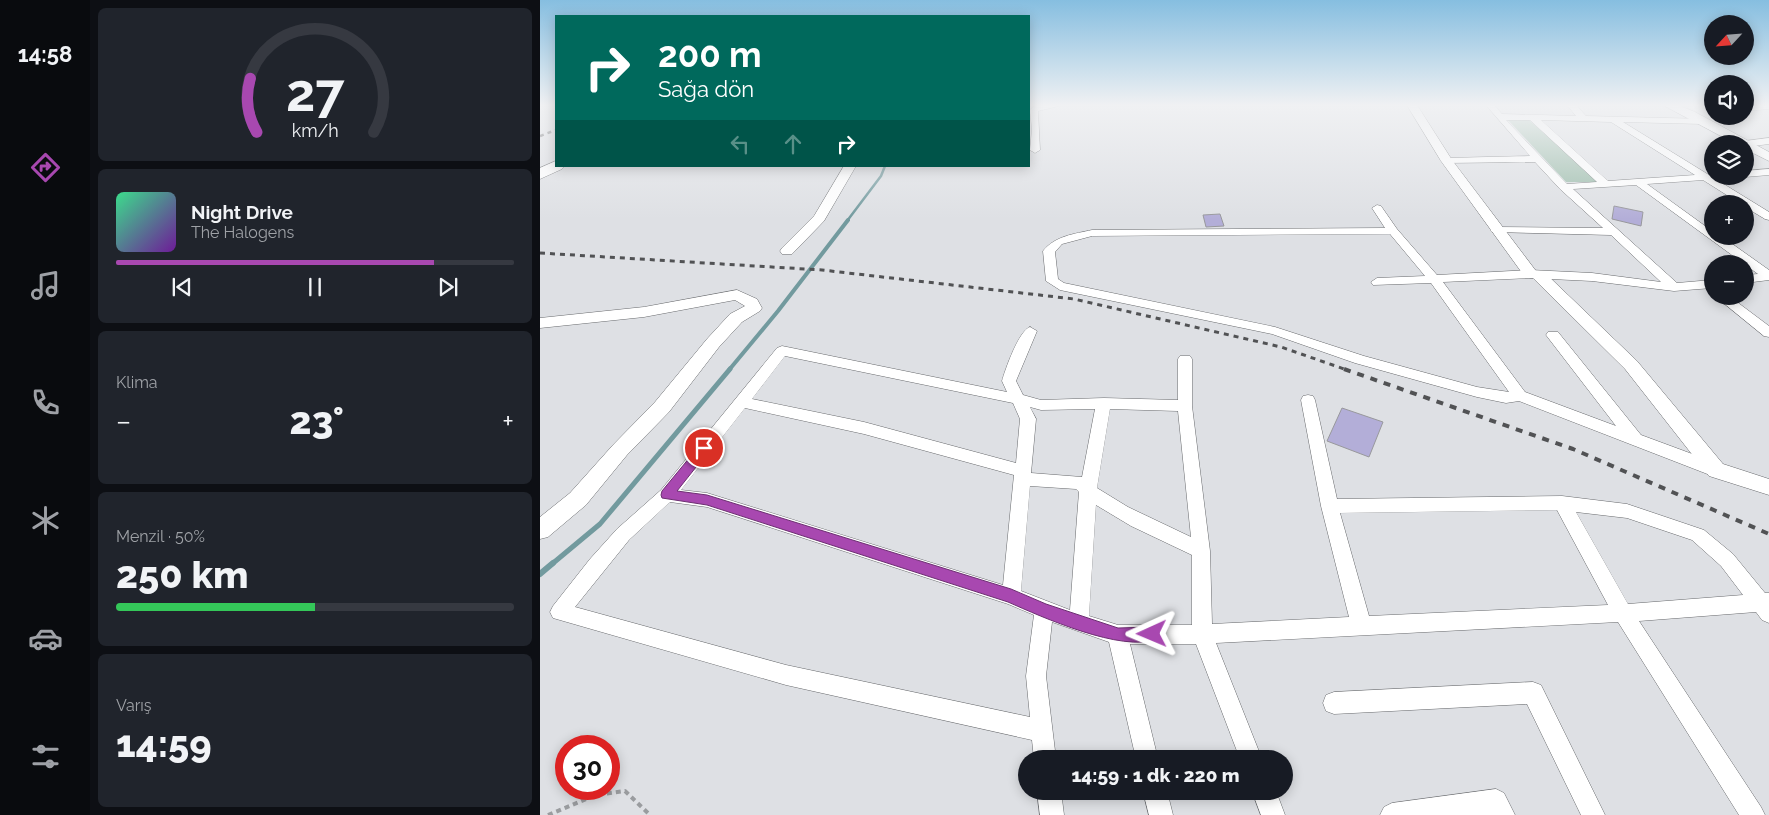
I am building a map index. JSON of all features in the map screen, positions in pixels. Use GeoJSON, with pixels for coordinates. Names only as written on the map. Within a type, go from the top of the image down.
{"type":"FeatureCollection","features":[{"type":"Feature","properties":{"kind":"highway"},"geometry":{"type":"LineString","coordinates":[[540,162],[555,154]]}},
{"type":"Feature","properties":{"kind":"highway"},"geometry":{"type":"LineString","coordinates":[[540,174],[555,166]]}},
{"type":"Feature","properties":{"kind":"street"},"geometry":{"type":"LineString","coordinates":[[1035,143],[1035,150]]}},
{"type":"Feature","properties":{"kind":"street"},"geometry":{"type":"LineString","coordinates":[[1436,143],[1496,230],[1534,274],[1631,365],[1716,470]]}},
{"type":"Feature","properties":{"kind":"street"},"geometry":{"type":"LineString","coordinates":[[1523,143],[1564,187],[1674,287]]}},
{"type":"Feature","properties":{"kind":"street"},"geometry":{"type":"LineString","coordinates":[[1561,143],[1606,184]]}},
{"type":"Feature","properties":{"kind":"street"},"geometry":{"type":"LineString","coordinates":[[1652,143],[1704,173]]}},
{"type":"Feature","properties":{"kind":"street"},"geometry":{"type":"LineString","coordinates":[[1754,149],[1769,157]]}},
{"type":"Feature","properties":{"kind":"street"},"geometry":{"type":"LineString","coordinates":[[1448,161],[1538,160]]}},
{"type":"Feature","properties":{"kind":"street"},"geometry":{"type":"LineString","coordinates":[[787,251],[819,218],[849,167]]}},
{"type":"Feature","properties":{"kind":"street"},"geometry":{"type":"LineString","coordinates":[[1754,173],[1769,172]]}},
{"type":"Feature","properties":{"kind":"street"},"geometry":{"type":"LineString","coordinates":[[1564,187],[1704,176]]}},
{"type":"Feature","properties":{"kind":"street"},"geometry":{"type":"LineString","coordinates":[[1638,182],[1704,230]]}},
{"type":"Feature","properties":{"kind":"street"},"geometry":{"type":"LineString","coordinates":[[1722,185],[1769,217]]}},
{"type":"Feature","properties":{"kind":"street"},"geometry":{"type":"LineString","coordinates":[[1377,208],[1393,232],[1435,280],[1520,396]]}},
{"type":"Feature","properties":{"kind":"street"},"geometry":{"type":"LineString","coordinates":[[1496,230],[1612,232]]}},
{"type":"Feature","properties":{"kind":"street"},"geometry":{"type":"LineString","coordinates":[[1393,232],[1092,233],[1058,242],[1049,251],[1052,281],[1060,286],[1201,314],[1275,332],[1360,360],[1477,392],[1506,398],[1520,396],[1716,470],[1769,487]]}},
{"type":"Feature","properties":{"kind":"street"},"geometry":{"type":"LineString","coordinates":[[1726,245],[1769,276]]}},
{"type":"Feature","properties":{"kind":"street"},"geometry":{"type":"LineString","coordinates":[[1377,282],[1534,274],[1592,277],[1674,287],[1704,286]]}},
{"type":"Feature","properties":{"kind":"street"},"geometry":{"type":"LineString","coordinates":[[1754,278],[1769,276]]}},
{"type":"Feature","properties":{"kind":"street"},"geometry":{"type":"LineString","coordinates":[[540,323],[644,312],[738,295],[751,302],[754,308],[736,318],[713,343],[662,407],[620,450],[578,500],[540,530]]}},
{"type":"Feature","properties":{"kind":"street"},"geometry":{"type":"LineString","coordinates":[[1733,305],[1769,332]]}},
{"type":"Feature","properties":{"kind":"street"},"geometry":{"type":"LineString","coordinates":[[1011,596],[1028,419],[1010,381],[1013,368],[1030,331]]}},
{"type":"Feature","properties":{"kind":"street"},"geometry":{"type":"LineString","coordinates":[[1553,335],[1635,438]]}},
{"type":"Feature","properties":{"kind":"street"},"geometry":{"type":"LineString","coordinates":[[1042,731],[786,675],[560,612],[580,585],[644,512],[667,495],[782,351],[1041,405],[1104,403],[1185,406]]}},
{"type":"Feature","properties":{"kind":"street"},"geometry":{"type":"LineString","coordinates":[[1185,359],[1185,406],[1201,551],[1202,634],[1247,750]]}},
{"type":"Feature","properties":{"kind":"street"},"geometry":{"type":"LineString","coordinates":[[1308,400],[1330,506],[1361,625]]}},
{"type":"Feature","properties":{"kind":"street"},"geometry":{"type":"LineString","coordinates":[[741,402],[864,428],[1022,475],[1080,483],[1117,509],[1201,551]]}},
{"type":"Feature","properties":{"kind":"street"},"geometry":{"type":"LineString","coordinates":[[1079,622],[1088,490],[1104,403]]}},
{"type":"Feature","properties":{"kind":"street"},"geometry":{"type":"LineString","coordinates":[[667,495],[707,500],[1011,596],[1044,610],[1118,635],[1202,634],[1766,606]]}},
{"type":"Feature","properties":{"kind":"street"},"geometry":{"type":"LineString","coordinates":[[1330,506],[1562,503],[1627,511],[1698,535],[1727,560],[1766,606]]}},
{"type":"Feature","properties":{"kind":"street"},"geometry":{"type":"LineString","coordinates":[[1562,503],[1624,613],[1753,815]]}},
{"type":"Feature","properties":{"kind":"street"},"geometry":{"type":"LineString","coordinates":[[1044,610],[1036,676],[1044,750]]}},
{"type":"Feature","properties":{"kind":"street"},"geometry":{"type":"LineString","coordinates":[[1118,635],[1145,750]]}},
{"type":"Feature","properties":{"kind":"street"},"geometry":{"type":"LineString","coordinates":[[1334,703],[1533,693],[1592,815]]}},
{"type":"Feature","properties":{"kind":"street"},"geometry":{"type":"LineString","coordinates":[[1050,800],[1052,815]]}},
{"type":"Feature","properties":{"kind":"street"},"geometry":{"type":"LineString","coordinates":[[1157,800],[1160,815]]}},
{"type":"Feature","properties":{"kind":"street"},"geometry":{"type":"LineString","coordinates":[[1267,800],[1273,815]]}},
{"type":"Feature","properties":{"kind":"street"},"geometry":{"type":"LineString","coordinates":[[1392,815],[1496,801],[1502,815]]}},
{"type":"Feature","properties":{"kind":"path"},"geometry":{"type":"LineString","coordinates":[[548,815],[596,795],[625,792],[650,815]]}},
{"type":"Feature","properties":{"kind":"green space"},"geometry":{"type":"Polygon","coordinates":[[[1530,143],[1555,143],[1599,182],[1566,182],[1530,143]]]}},
{"type":"Feature","properties":{"kind":"building"},"geometry":{"type":"Polygon","coordinates":[[[1614,206],[1643,212],[1641,226],[1612,219],[1614,206]]]}},
{"type":"Feature","properties":{"kind":"building"},"geometry":{"type":"Polygon","coordinates":[[[1220,214],[1224,226],[1206,227],[1203,215],[1220,214]]]}},
{"type":"Feature","properties":{"kind":"building"},"geometry":{"type":"Polygon","coordinates":[[[1342,408],[1383,422],[1369,457],[1327,441],[1342,408]]]}},
{"type":"Feature","properties":{"kind":"waterway"},"geometry":{"type":"LineString","coordinates":[[847,221],[881,176],[885,167]]}},
{"type":"Feature","properties":{"kind":"waterway"},"geometry":{"type":"LineString","coordinates":[[729,370],[778,311],[848,220]]}},
{"type":"Feature","properties":{"kind":"waterway"},"geometry":{"type":"LineString","coordinates":[[552,564],[600,524],[730,369]]}},
{"type":"Feature","properties":{"kind":"waterway"},"geometry":{"type":"LineString","coordinates":[[540,574],[553,563]]}},
{"type":"Feature","properties":{"kind":"railway"},"geometry":{"type":"LineString","coordinates":[[540,253],[822,270],[1074,299],[1281,347],[1347,370]]}},
{"type":"Feature","properties":{"kind":"railway"},"geometry":{"type":"LineString","coordinates":[[1344,369],[1573,449],[1769,534]]}},
{"type":"Feature","properties":{"kind":"route"},"geometry":{"type":"LineString","coordinates":[[704,448],[667,495],[707,500],[1011,596],[1044,610],[1118,635],[1152,634]]}}]}
